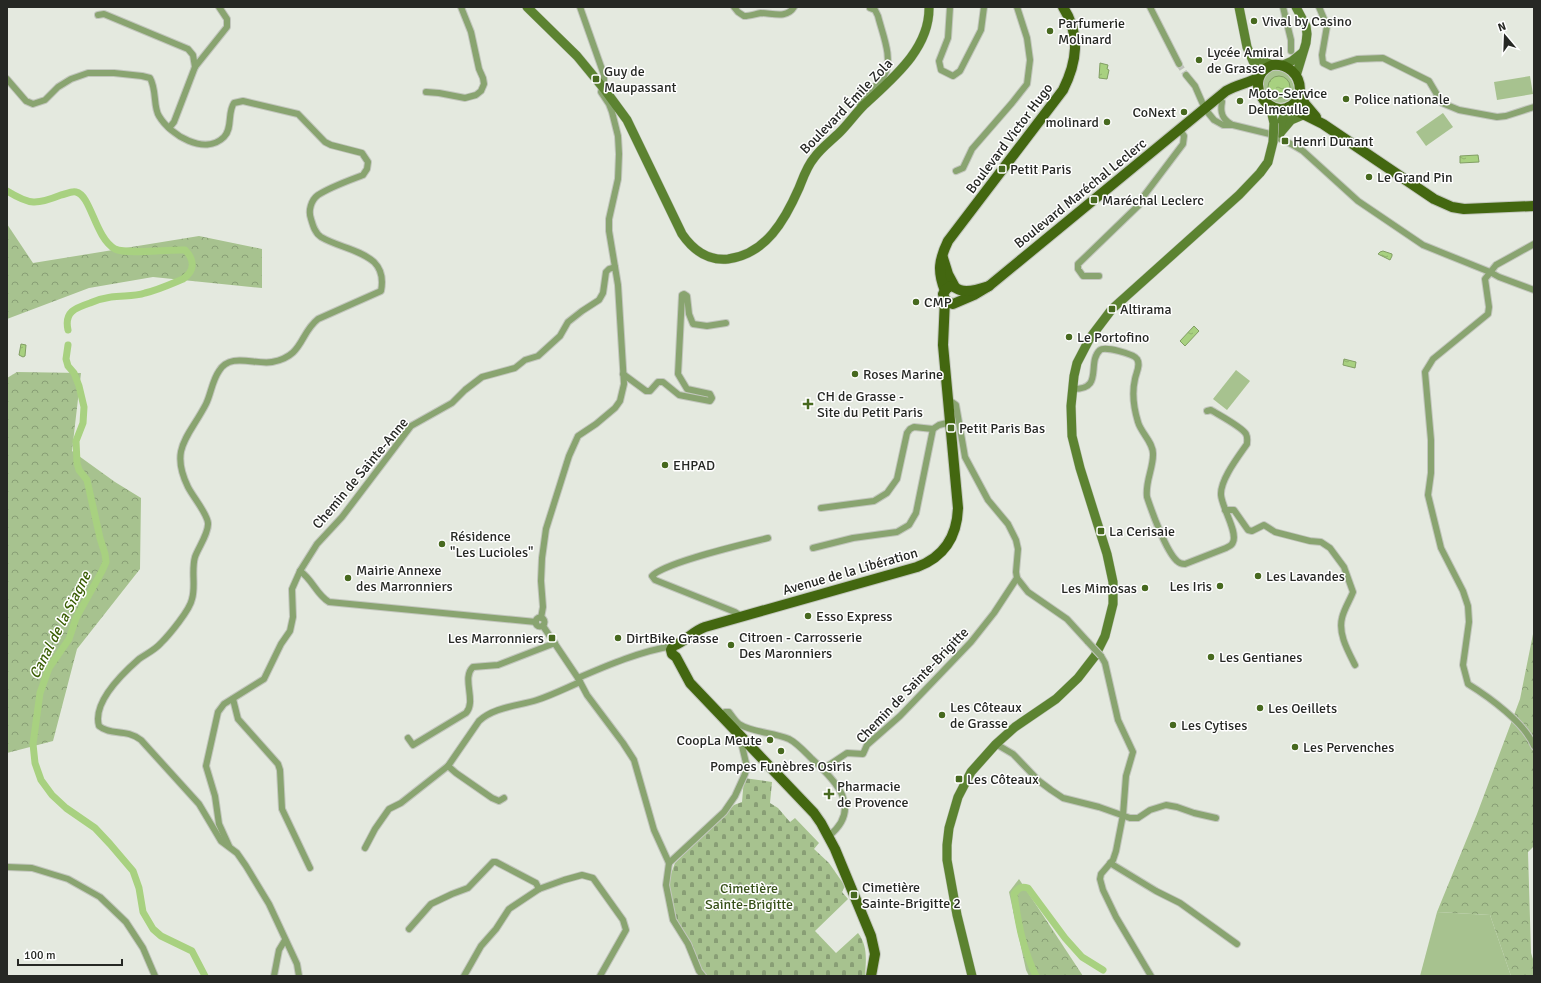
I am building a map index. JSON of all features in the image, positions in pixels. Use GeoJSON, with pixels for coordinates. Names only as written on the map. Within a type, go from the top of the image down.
{"type":"FeatureCollection","features":[{"type":"Feature","properties":{"kind":"main road","name":"Boulevard Victor Hugo"},"geometry":{"type":"LineString","coordinates":[[945,295],[939,272],[942,256],[948,241],[1063,90],[1072,70],[1075,36],[1072,23],[1063,7]]}},
{"type":"Feature","properties":{"kind":"main road"},"geometry":{"type":"LineString","coordinates":[[1300,93],[1297,101],[1288,107],[1278,109],[1270,106],[1260,93],[1258,87],[1259,77],[1263,70],[1272,65],[1283,65],[1291,70],[1296,76],[1304,104],[1323,124]]}},
{"type":"Feature","properties":{"kind":"main road","name":"Boulevard Maréchal Leclerc"},"geometry":{"type":"LineString","coordinates":[[1206,111],[1230,88],[1259,77]]}},
{"type":"Feature","properties":{"kind":"main road","name":"Boulevard Maréchal Leclerc"},"geometry":{"type":"LineString","coordinates":[[958,302],[989,286],[1190,122],[1238,92],[1248,90],[1260,93]]}},
{"type":"Feature","properties":{"kind":"main road"},"geometry":{"type":"LineString","coordinates":[[1288,107],[1323,124],[1434,199],[1452,207],[1464,209],[1534,206]]}},
{"type":"Feature","properties":{"kind":"main road"},"geometry":{"type":"LineString","coordinates":[[942,256],[948,274],[961,296],[942,334]]}},
{"type":"Feature","properties":{"kind":"main road"},"geometry":{"type":"LineString","coordinates":[[958,302],[950,304],[945,295],[948,287],[974,291],[989,286]]}},
{"type":"Feature","properties":{"kind":"main road","name":"Avenue de la Libération"},"geometry":{"type":"LineString","coordinates":[[675,650],[689,636],[705,626],[917,567],[940,553],[950,541],[958,520],[958,508],[942,334],[945,295]]}},
{"type":"Feature","properties":{"kind":"main road"},"geometry":{"type":"LineString","coordinates":[[675,650],[681,667],[690,683],[814,813],[829,836],[871,936],[875,954],[871,976]]}},
{"type":"Feature","properties":{"kind":"street"},"geometry":{"type":"LineString","coordinates":[[169,128],[174,122],[195,67],[227,27],[226,19],[219,7]]}},
{"type":"Feature","properties":{"kind":"street"},"geometry":{"type":"LineString","coordinates":[[426,92],[465,98],[476,95],[484,84],[471,32],[461,7]]}},
{"type":"Feature","properties":{"kind":"street","name":"Boulevard Émile Zola"},"geometry":{"type":"LineString","coordinates":[[527,7],[577,56],[602,87],[630,126],[674,218],[689,244],[698,252],[708,257],[722,259],[743,256],[754,251],[765,243],[777,230],[788,211],[808,166],[814,158],[862,107],[894,78],[914,54],[924,35],[928,23],[929,7]]}},
{"type":"Feature","properties":{"kind":"street"},"geometry":{"type":"LineString","coordinates":[[536,622],[538,618],[541,618],[543,607],[540,568],[546,530],[569,456],[578,436],[601,420],[617,404],[622,393],[623,374],[618,285],[609,225],[618,179],[618,136],[609,104],[601,92],[604,82],[604,75],[580,7]]}},
{"type":"Feature","properties":{"kind":"street"},"geometry":{"type":"LineString","coordinates":[[734,7],[741,15],[747,16],[767,13],[783,15],[789,13],[794,7]]}},
{"type":"Feature","properties":{"kind":"street"},"geometry":{"type":"LineString","coordinates":[[950,7],[948,38],[939,61],[941,70],[953,76],[960,71],[981,30],[984,7]]}},
{"type":"Feature","properties":{"kind":"street"},"geometry":{"type":"LineString","coordinates":[[956,171],[962,168],[972,149],[1027,84],[1030,60],[1027,38],[1018,7]]}},
{"type":"Feature","properties":{"kind":"street"},"geometry":{"type":"LineString","coordinates":[[1150,7],[1179,64]]}},
{"type":"Feature","properties":{"kind":"street"},"geometry":{"type":"LineString","coordinates":[[1239,7],[1247,47],[1259,77]]}},
{"type":"Feature","properties":{"kind":"street"},"geometry":{"type":"LineString","coordinates":[[1283,7],[1291,40],[1291,51]]}},
{"type":"Feature","properties":{"kind":"street"},"geometry":{"type":"LineString","coordinates":[[1296,7],[1306,26],[1306,43],[1296,76]]}},
{"type":"Feature","properties":{"kind":"street"},"geometry":{"type":"LineString","coordinates":[[1319,7],[1327,26],[1322,55],[1323,63],[1326,65],[1331,67],[1357,59],[1383,58],[1429,81],[1442,103],[1458,110],[1497,117],[1506,116],[1534,107]]}},
{"type":"Feature","properties":{"kind":"street"},"geometry":{"type":"LineString","coordinates":[[862,107],[860,101],[884,76],[888,56],[878,16],[875,10],[870,8]]}},
{"type":"Feature","properties":{"kind":"street"},"geometry":{"type":"LineString","coordinates":[[98,15],[104,14],[188,49],[195,67]]}},
{"type":"Feature","properties":{"kind":"street"},"geometry":{"type":"LineString","coordinates":[[1250,53],[1272,65]]}},
{"type":"Feature","properties":{"kind":"street"},"geometry":{"type":"LineString","coordinates":[[1283,65],[1292,61],[1302,53]]}},
{"type":"Feature","properties":{"kind":"street"},"geometry":{"type":"LineString","coordinates":[[7,79],[26,101],[33,104],[45,100],[58,87],[70,79],[88,73],[114,73],[142,76],[150,78],[154,85],[158,115],[169,128],[188,141],[205,145],[215,144],[225,137],[230,128],[230,109],[234,103],[243,102],[298,114],[325,142],[362,154],[368,162],[367,169],[363,175],[318,195],[310,206],[310,215],[315,231],[321,237],[363,255],[375,263],[380,272],[382,281],[381,291],[318,319],[311,325],[299,346],[288,356],[272,362],[257,363],[234,360],[225,364],[219,370],[206,404],[186,436],[179,455],[182,470],[188,486],[198,505],[206,515],[208,525],[193,567],[192,599],[188,608],[160,644],[139,660],[123,675],[108,693],[99,710],[99,726],[108,731],[127,732],[135,735],[141,740],[199,804],[221,841],[237,853],[269,904],[297,964],[299,976]]}},
{"type":"Feature","properties":{"kind":"street"},"geometry":{"type":"LineString","coordinates":[[1186,75],[1195,86],[1206,111],[1214,120],[1223,125],[1233,125]]}},
{"type":"Feature","properties":{"kind":"street"},"geometry":{"type":"LineString","coordinates":[[1222,102],[1222,116],[1228,123],[1270,134],[1291,144],[1302,151],[1358,201],[1423,245],[1534,290]]}},
{"type":"Feature","properties":{"kind":"street"},"geometry":{"type":"LineString","coordinates":[[972,976],[953,894],[947,860],[946,845],[949,828],[958,797],[971,772],[996,744],[1015,727],[1056,699],[1078,678],[1095,656],[1104,636],[1113,604],[1113,582],[1107,554],[1080,468],[1072,436],[1072,389],[1077,363],[1090,338],[1117,304],[1239,196],[1260,173],[1279,142],[1281,124],[1270,106]]}},
{"type":"Feature","properties":{"kind":"street"},"geometry":{"type":"LineString","coordinates":[[1268,162],[1273,142],[1288,107]]}},
{"type":"Feature","properties":{"kind":"street"},"geometry":{"type":"LineString","coordinates":[[1281,124],[1305,114]]}},
{"type":"Feature","properties":{"kind":"street"},"geometry":{"type":"LineString","coordinates":[[1099,276],[1083,276],[1078,269],[1078,264],[1140,205],[1144,197],[1183,144],[1184,136],[1180,130]]}},
{"type":"Feature","properties":{"kind":"street"},"geometry":{"type":"LineString","coordinates":[[1534,244],[1496,265],[1490,272],[1485,279],[1490,307],[1488,314],[1433,359],[1425,372],[1431,440],[1431,473],[1428,495],[1441,548],[1464,591],[1468,606],[1469,622],[1463,665],[1468,684],[1509,714],[1531,739],[1534,746]]}},
{"type":"Feature","properties":{"kind":"street","name":"Chemin de Sainte-Anne"},"geometry":{"type":"LineString","coordinates":[[229,847],[219,824],[215,796],[206,766],[218,712],[224,704],[264,679],[281,644],[290,631],[293,617],[292,589],[300,571],[317,544],[342,517],[411,426],[452,403],[465,390],[482,377],[515,368],[525,360],[538,356],[560,336],[568,322],[600,300],[603,293],[606,272],[615,267]]}},
{"type":"Feature","properties":{"kind":"street"},"geometry":{"type":"LineString","coordinates":[[623,374],[646,391],[650,391],[658,382],[663,382],[679,395],[710,401],[712,398],[710,394],[687,389],[678,374],[682,295],[684,294],[687,296],[689,314],[693,324],[706,326],[726,323]]}},
{"type":"Feature","properties":{"kind":"street"},"geometry":{"type":"LineString","coordinates":[[1072,389],[1082,388],[1090,384],[1093,378],[1096,357],[1101,349],[1105,348],[1133,355],[1138,359],[1139,366],[1134,381],[1134,402],[1141,431],[1153,448],[1154,455],[1146,490],[1147,497],[1163,537],[1176,560],[1180,564],[1185,564],[1232,545],[1234,541],[1234,534],[1221,497],[1221,488],[1248,438],[1246,433],[1234,425],[1211,410],[1207,411]]}},
{"type":"Feature","properties":{"kind":"street"},"geometry":{"type":"LineString","coordinates":[[949,400],[956,405],[965,457],[988,500],[1008,524],[1016,540],[1018,549],[1016,565],[1017,578],[1028,592],[1067,619],[1101,656],[1105,663],[1118,720],[1133,752],[1126,776],[1123,815],[1116,851],[1110,863],[1101,874],[1100,879],[1102,890],[1116,917],[1151,976]]}},
{"type":"Feature","properties":{"kind":"street"},"geometry":{"type":"LineString","coordinates":[[821,508],[874,501],[887,493],[897,479],[907,433],[910,428],[933,429],[939,425],[951,422]]}},
{"type":"Feature","properties":{"kind":"street"},"geometry":{"type":"LineString","coordinates":[[813,548],[853,538],[897,532],[909,525],[916,513],[933,429]]}},
{"type":"Feature","properties":{"kind":"street"},"geometry":{"type":"LineString","coordinates":[[1225,510],[1229,509],[1236,512],[1248,530],[1252,531],[1264,525],[1275,532],[1310,541],[1321,542],[1330,548],[1344,567],[1353,592],[1342,617],[1341,631],[1346,648],[1355,665]]}},
{"type":"Feature","properties":{"kind":"street"},"geometry":{"type":"LineString","coordinates":[[741,616],[735,612],[655,580],[652,576],[662,569],[713,552],[768,538]]}},
{"type":"Feature","properties":{"kind":"street"},"geometry":{"type":"LineString","coordinates":[[300,571],[308,577],[322,598],[329,602],[536,622],[537,626],[543,626]]}},
{"type":"Feature","properties":{"kind":"street","name":"Chemin de Sainte-Brigitte"},"geometry":{"type":"LineString","coordinates":[[823,769],[847,753],[863,754],[868,745],[900,716],[971,642],[994,613],[1017,578]]}},
{"type":"Feature","properties":{"kind":"street"},"geometry":{"type":"LineString","coordinates":[[541,618],[545,622],[543,626],[592,702],[634,760],[654,830],[669,862],[666,884],[673,920],[688,944],[703,976]]}},
{"type":"Feature","properties":{"kind":"street"},"geometry":{"type":"LineString","coordinates":[[408,738],[413,745],[466,713],[470,708],[469,673],[473,667],[498,665],[555,643]]}},
{"type":"Feature","properties":{"kind":"street"},"geometry":{"type":"LineString","coordinates":[[365,848],[375,829],[389,808],[401,803],[448,766],[483,717],[512,706],[536,700],[644,652],[675,650]]}},
{"type":"Feature","properties":{"kind":"street"},"geometry":{"type":"LineString","coordinates":[[233,698],[238,719],[278,764],[280,770],[282,809],[310,868]]}},
{"type":"Feature","properties":{"kind":"street"},"geometry":{"type":"LineString","coordinates":[[721,716],[725,712],[728,712],[738,723],[746,727],[789,739],[823,769],[838,786],[845,801],[844,816],[838,828],[829,836]]}},
{"type":"Feature","properties":{"kind":"street"},"geometry":{"type":"LineString","coordinates":[[669,862],[724,812],[735,796],[745,774],[746,767],[742,746],[743,739]]}},
{"type":"Feature","properties":{"kind":"street"},"geometry":{"type":"LineString","coordinates":[[996,744],[1013,754],[1039,780],[1063,798],[1099,807],[1130,818],[1138,818],[1150,810],[1166,806],[1177,807],[1216,818]]}},
{"type":"Feature","properties":{"kind":"street"},"geometry":{"type":"LineString","coordinates":[[448,766],[492,798],[499,801],[504,798]]}},
{"type":"Feature","properties":{"kind":"street"},"geometry":{"type":"LineString","coordinates":[[409,929],[431,904],[468,888],[493,862],[496,862],[536,883],[539,889]]}},
{"type":"Feature","properties":{"kind":"street"},"geometry":{"type":"LineString","coordinates":[[1110,863],[1156,891],[1180,903],[1236,944]]}},
{"type":"Feature","properties":{"kind":"street"},"geometry":{"type":"LineString","coordinates":[[7,867],[32,868],[68,879],[100,897],[126,922],[143,948],[155,976]]}},
{"type":"Feature","properties":{"kind":"street"},"geometry":{"type":"LineString","coordinates":[[464,976],[481,946],[496,929],[509,909],[539,889],[582,875],[593,878],[623,920],[626,930],[600,976]]}},
{"type":"Feature","properties":{"kind":"street"},"geometry":{"type":"LineString","coordinates":[[274,976],[279,950],[285,940]]}},
{"type":"Feature","properties":{"kind":"green space"},"geometry":{"type":"Polygon","coordinates":[[[1274,69],[1284,71],[1292,82],[1294,90],[1292,97],[1279,103],[1272,101],[1266,95],[1263,86],[1264,78],[1274,69]]]}},
{"type":"Feature","properties":{"kind":"green space"},"geometry":{"type":"Polygon","coordinates":[[[1530,76],[1533,94],[1497,100],[1494,82],[1530,76]]]}},
{"type":"Feature","properties":{"kind":"green space"},"geometry":{"type":"Polygon","coordinates":[[[1443,113],[1453,127],[1426,146],[1416,132],[1443,113]]]}},
{"type":"Feature","properties":{"kind":"green space"},"geometry":{"type":"Polygon","coordinates":[[[7,224],[33,263],[199,236],[262,249],[262,288],[153,277],[89,288],[7,319],[7,224]]]}},
{"type":"Feature","properties":{"kind":"green space"},"geometry":{"type":"Polygon","coordinates":[[[1236,370],[1250,381],[1227,410],[1213,399],[1236,370]]]}},
{"type":"Feature","properties":{"kind":"green space"},"geometry":{"type":"Polygon","coordinates":[[[17,372],[81,373],[72,451],[115,482],[141,498],[140,569],[77,649],[53,741],[7,753],[7,378],[17,372]]]}},
{"type":"Feature","properties":{"kind":"green space"},"geometry":{"type":"Polygon","coordinates":[[[1534,629],[1534,846],[1528,852],[1531,953],[1534,962],[1534,976],[1511,976],[1490,915],[1437,912],[1477,814],[1520,699],[1534,629]]]}},
{"type":"Feature","properties":{"kind":"green space","name":"Cimetière Sainte-Brigitte"},"geometry":{"type":"Polygon","coordinates":[[[744,778],[772,782],[770,803],[778,808],[790,822],[795,818],[819,843],[814,849],[829,863],[845,886],[842,892],[848,899],[815,931],[836,953],[858,933],[865,948],[865,976],[707,976],[698,964],[675,919],[668,882],[675,863],[734,805],[742,802],[744,778]]]}},
{"type":"Feature","properties":{"kind":"green space"},"geometry":{"type":"Polygon","coordinates":[[[1019,879],[1083,976],[1029,976],[1026,970],[1009,892],[1019,879]]]}},
{"type":"Feature","properties":{"kind":"green space"},"geometry":{"type":"Polygon","coordinates":[[[1437,912],[1490,915],[1511,976],[1420,976],[1437,912]]]}},
{"type":"Feature","properties":{"kind":"water"},"geometry":{"type":"Polygon","coordinates":[[[1100,63],[1108,65],[1107,69],[1109,70],[1107,79],[1099,78],[1100,63]]]}},
{"type":"Feature","properties":{"kind":"water"},"geometry":{"type":"Polygon","coordinates":[[[1279,76],[1287,79],[1290,87],[1287,95],[1279,98],[1271,95],[1268,87],[1271,79],[1279,76]]]}},
{"type":"Feature","properties":{"kind":"water"},"geometry":{"type":"Polygon","coordinates":[[[1478,155],[1479,162],[1460,163],[1460,156],[1478,155]]]}},
{"type":"Feature","properties":{"kind":"water"},"geometry":{"type":"Polygon","coordinates":[[[1383,251],[1392,254],[1390,260],[1378,254],[1383,251]]]}},
{"type":"Feature","properties":{"kind":"water"},"geometry":{"type":"Polygon","coordinates":[[[1194,326],[1199,331],[1185,346],[1180,341],[1194,326]]]}},
{"type":"Feature","properties":{"kind":"water"},"geometry":{"type":"Polygon","coordinates":[[[21,344],[26,345],[25,356],[23,357],[19,355],[21,344]]]}},
{"type":"Feature","properties":{"kind":"water"},"geometry":{"type":"Polygon","coordinates":[[[1344,359],[1356,362],[1355,368],[1343,365],[1344,359]]]}},
{"type":"Feature","properties":{"kind":"waterway","name":"Canal de la Siagne"},"geometry":{"type":"LineString","coordinates":[[7,191],[22,199],[33,202],[45,201],[68,193],[76,192],[86,201],[103,236],[108,244],[115,249],[129,252],[185,250],[191,258],[192,269],[183,279],[160,289],[141,294],[106,298],[75,309],[69,315],[67,324],[68,330]]}},
{"type":"Feature","properties":{"kind":"waterway","name":"Canal de la Siagne"},"geometry":{"type":"LineString","coordinates":[[68,345],[66,359],[68,366],[74,373],[79,386],[84,407],[83,423],[76,441],[77,463],[79,470],[87,480],[106,562],[76,618],[69,639],[49,668],[40,693],[33,744],[35,763],[41,780],[52,795],[66,808],[95,828],[133,871],[139,888],[143,912],[153,929],[161,936],[192,951],[205,976]]}},
{"type":"Feature","properties":{"kind":"waterway","name":"Canal de la Siagne"},"geometry":{"type":"LineString","coordinates":[[1036,976],[1024,946],[1014,894],[1022,887],[1028,888],[1065,938],[1082,957],[1103,970]]}},
{"type":"Feature","properties":{"kind":"tunnel"},"geometry":{"type":"LineString","coordinates":[[1179,64],[1186,75]]}},
{"type":"Feature","properties":{"kind":"place","name":"Vival by Casino"},"geometry":{"type":"Point","coordinates":[1254,21]}},
{"type":"Feature","properties":{"kind":"place","name":"Parfumerie Molinard"},"geometry":{"type":"Point","coordinates":[1050,31]}},
{"type":"Feature","properties":{"kind":"place","name":"Lycée Amiral de Grasse"},"geometry":{"type":"Point","coordinates":[1199,60]}},
{"type":"Feature","properties":{"kind":"place","name":"Guy de Maupassant"},"geometry":{"type":"Point","coordinates":[596,79]}},
{"type":"Feature","properties":{"kind":"place","name":"Police nationale"},"geometry":{"type":"Point","coordinates":[1346,99]}},
{"type":"Feature","properties":{"kind":"place","name":"Moto-Service Delmeulle"},"geometry":{"type":"Point","coordinates":[1240,101]}},
{"type":"Feature","properties":{"kind":"place","name":"CoNext"},"geometry":{"type":"Point","coordinates":[1184,112]}},
{"type":"Feature","properties":{"kind":"place","name":"molinard"},"geometry":{"type":"Point","coordinates":[1107,122]}},
{"type":"Feature","properties":{"kind":"place","name":"Henri Dunant"},"geometry":{"type":"Point","coordinates":[1285,141]}},
{"type":"Feature","properties":{"kind":"place","name":"Petit Paris"},"geometry":{"type":"Point","coordinates":[1002,169]}},
{"type":"Feature","properties":{"kind":"place","name":"Le Grand Pin"},"geometry":{"type":"Point","coordinates":[1369,177]}},
{"type":"Feature","properties":{"kind":"place","name":"Maréchal Leclerc"},"geometry":{"type":"Point","coordinates":[1094,200]}},
{"type":"Feature","properties":{"kind":"place","name":"CMP"},"geometry":{"type":"Point","coordinates":[916,302]}},
{"type":"Feature","properties":{"kind":"place","name":"Altirama"},"geometry":{"type":"Point","coordinates":[1112,309]}},
{"type":"Feature","properties":{"kind":"place","name":"Le Portofino"},"geometry":{"type":"Point","coordinates":[1069,337]}},
{"type":"Feature","properties":{"kind":"place","name":"Roses Marine"},"geometry":{"type":"Point","coordinates":[855,374]}},
{"type":"Feature","properties":{"kind":"place","name":"CH de Grasse - Site du Petit Paris"},"geometry":{"type":"Point","coordinates":[808,404]}},
{"type":"Feature","properties":{"kind":"place","name":"Petit Paris Bas"},"geometry":{"type":"Point","coordinates":[951,428]}},
{"type":"Feature","properties":{"kind":"place","name":"EHPAD"},"geometry":{"type":"Point","coordinates":[665,465]}},
{"type":"Feature","properties":{"kind":"place","name":"La Cerisaie"},"geometry":{"type":"Point","coordinates":[1101,531]}},
{"type":"Feature","properties":{"kind":"place","name":"Résidence \"Les Lucioles\""},"geometry":{"type":"Point","coordinates":[442,544]}},
{"type":"Feature","properties":{"kind":"place","name":"Les Lavandes"},"geometry":{"type":"Point","coordinates":[1258,576]}},
{"type":"Feature","properties":{"kind":"place","name":"Mairie Annexe des Marronniers"},"geometry":{"type":"Point","coordinates":[348,578]}},
{"type":"Feature","properties":{"kind":"place","name":"Les Iris"},"geometry":{"type":"Point","coordinates":[1220,586]}},
{"type":"Feature","properties":{"kind":"place","name":"Les Mimosas"},"geometry":{"type":"Point","coordinates":[1145,588]}},
{"type":"Feature","properties":{"kind":"place","name":"Esso Express"},"geometry":{"type":"Point","coordinates":[808,616]}},
{"type":"Feature","properties":{"kind":"place","name":"Les Marronniers"},"geometry":{"type":"Point","coordinates":[552,638]}},
{"type":"Feature","properties":{"kind":"place","name":"DirtBike Grasse"},"geometry":{"type":"Point","coordinates":[618,638]}},
{"type":"Feature","properties":{"kind":"place","name":"Citroen - Carrosserie Des Maronniers"},"geometry":{"type":"Point","coordinates":[731,645]}},
{"type":"Feature","properties":{"kind":"place","name":"Les Gentianes"},"geometry":{"type":"Point","coordinates":[1211,657]}},
{"type":"Feature","properties":{"kind":"place","name":"Les Oeillets"},"geometry":{"type":"Point","coordinates":[1260,708]}},
{"type":"Feature","properties":{"kind":"place","name":"Les Côteaux de Grasse"},"geometry":{"type":"Point","coordinates":[942,715]}},
{"type":"Feature","properties":{"kind":"place","name":"Les Cytises"},"geometry":{"type":"Point","coordinates":[1173,725]}},
{"type":"Feature","properties":{"kind":"place","name":"CoopLa Meute"},"geometry":{"type":"Point","coordinates":[770,740]}},
{"type":"Feature","properties":{"kind":"place","name":"Les Pervenches"},"geometry":{"type":"Point","coordinates":[1295,747]}},
{"type":"Feature","properties":{"kind":"place","name":"Pompes Funèbres Osiris"},"geometry":{"type":"Point","coordinates":[781,751]}},
{"type":"Feature","properties":{"kind":"place","name":"Les Côteaux"},"geometry":{"type":"Point","coordinates":[959,779]}},
{"type":"Feature","properties":{"kind":"place","name":"Pharmacie de Provence"},"geometry":{"type":"Point","coordinates":[829,794]}},
{"type":"Feature","properties":{"kind":"place","name":"Cimetière Sainte-Brigitte 2"},"geometry":{"type":"Point","coordinates":[854,895]}}]}
